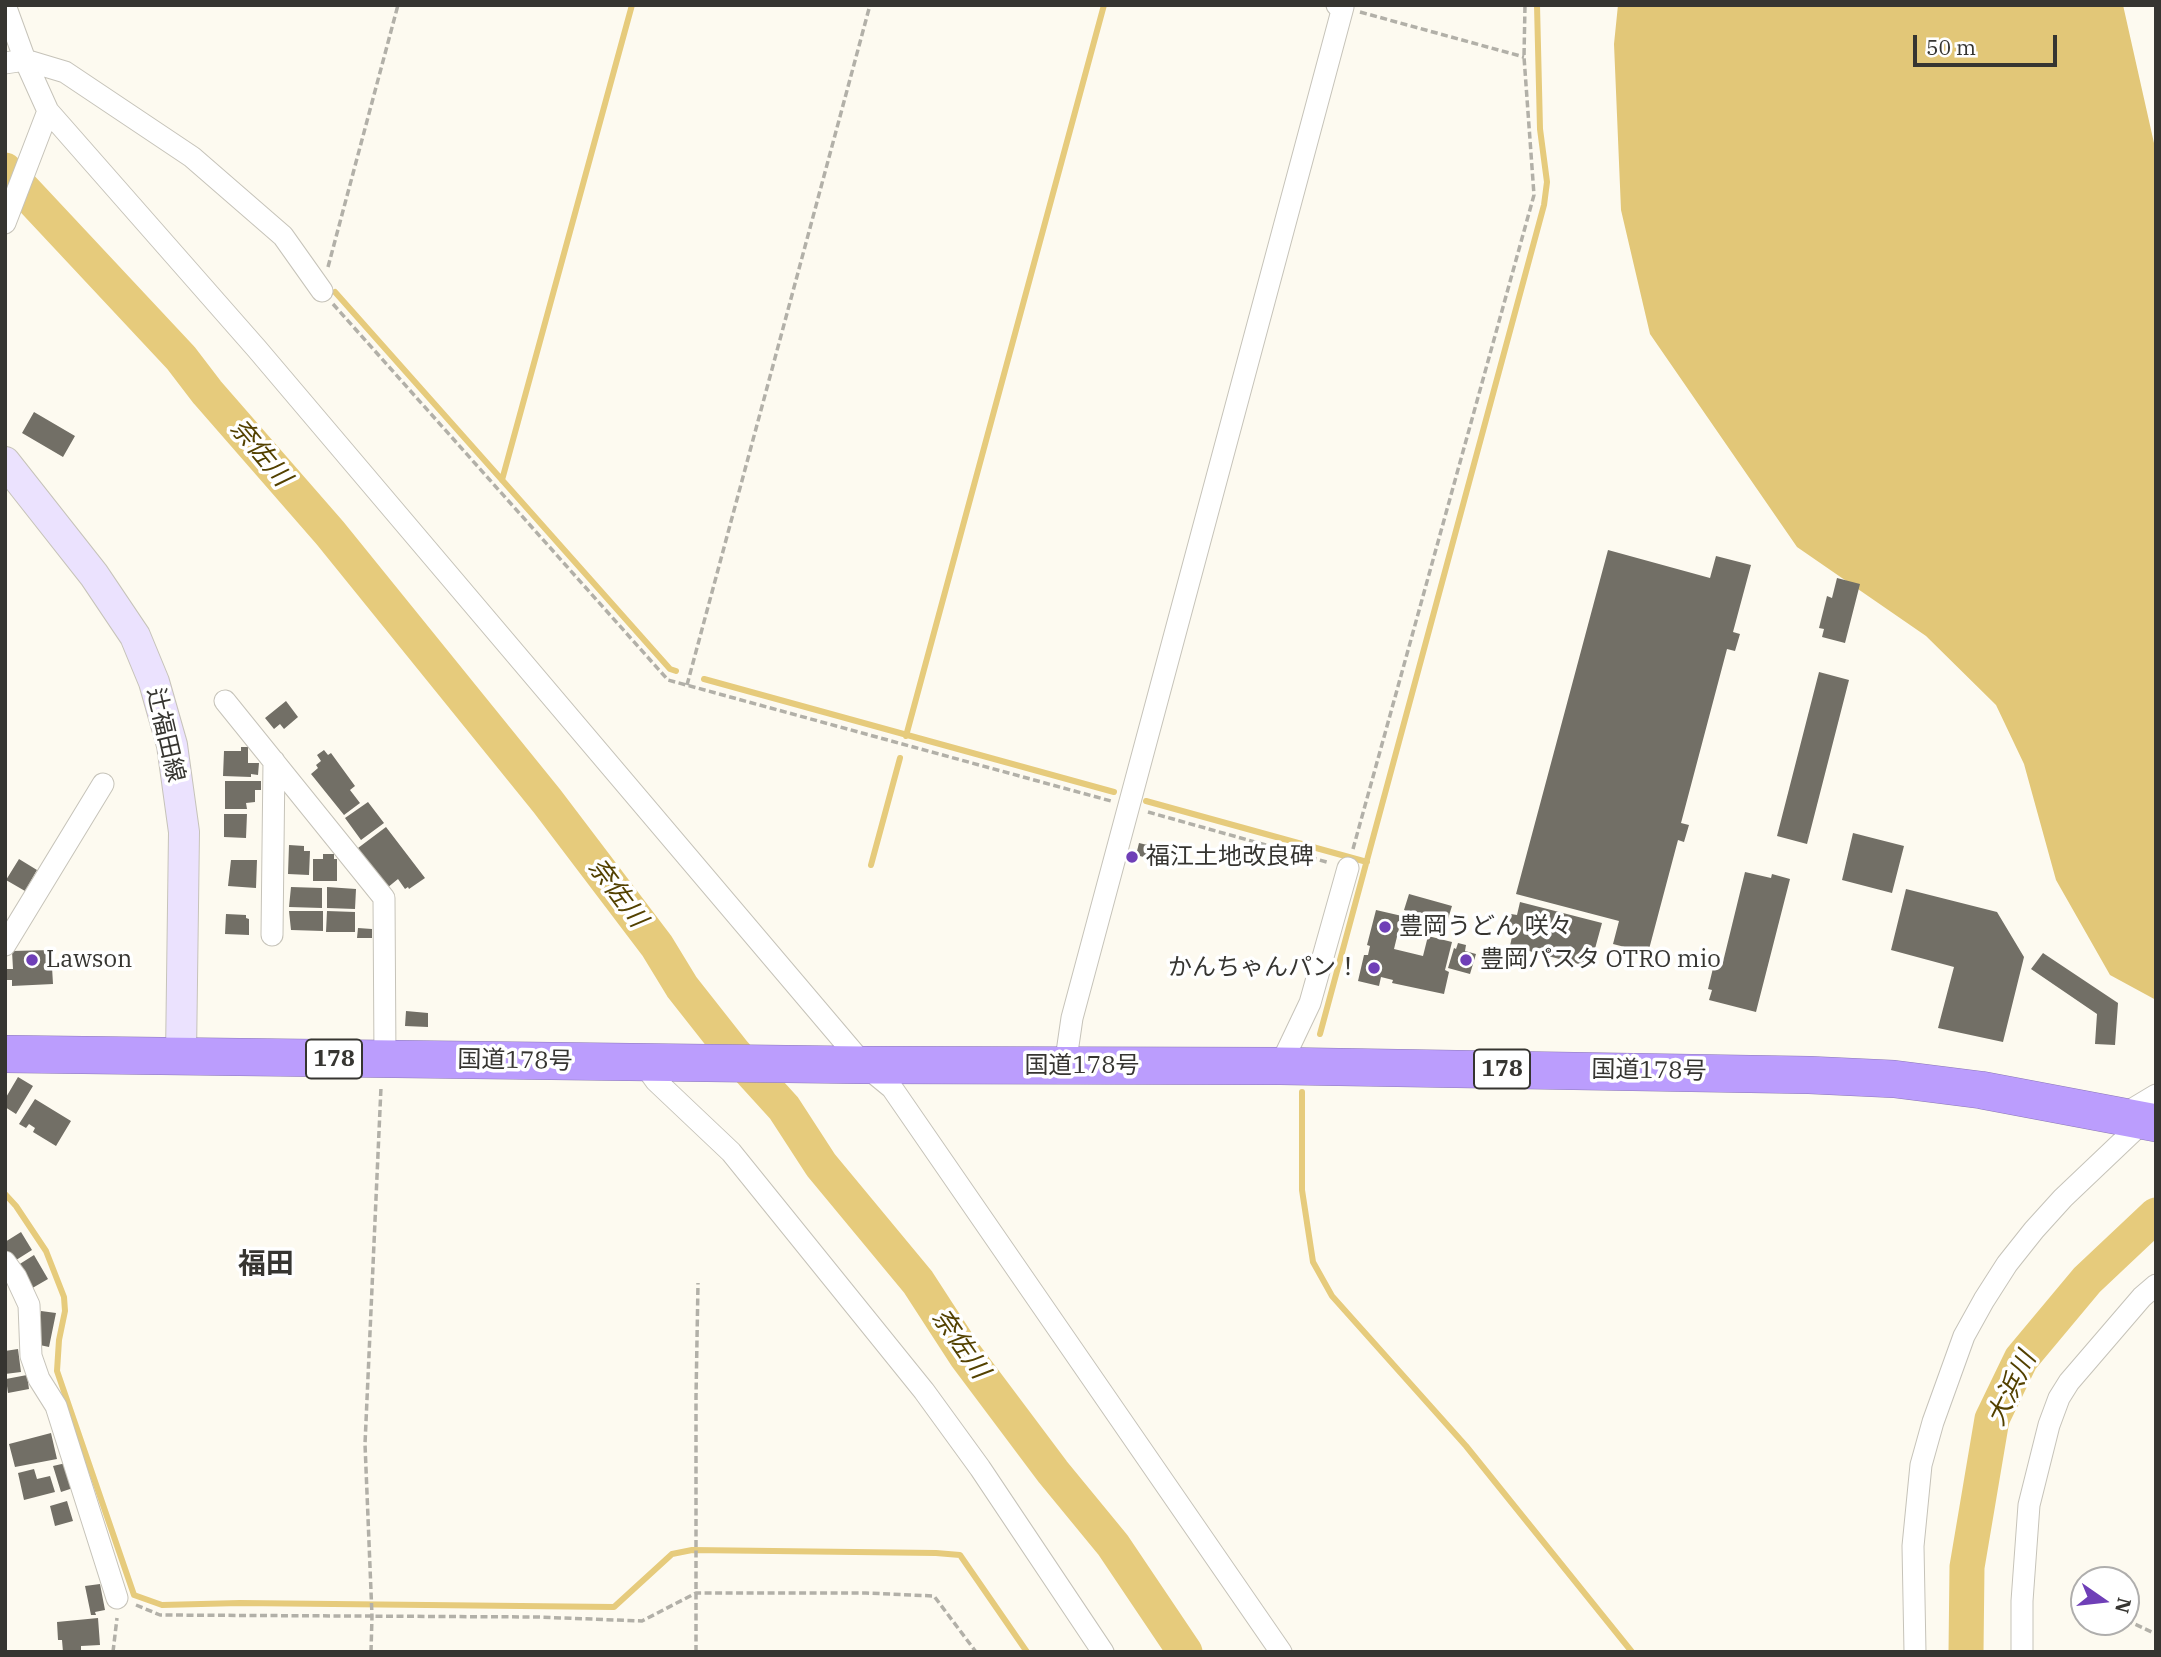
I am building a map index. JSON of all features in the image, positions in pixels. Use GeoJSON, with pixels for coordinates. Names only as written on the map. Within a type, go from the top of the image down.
{"type":"FeatureCollection","features":[{"type":"Feature","properties":{"kind":"highway","name":"国道178号"},"geometry":{"type":"LineString","coordinates":[[5,1054],[854,1065],[1280,1066],[1851,1076],[1981,1090],[2144,1114]]}},
{"type":"Feature","properties":{"kind":"main road","name":"辻福田線"},"geometry":{"type":"LineString","coordinates":[[5,462],[94,575],[135,636],[154,682],[172,745],[184,832],[181,1055]]}},
{"type":"Feature","properties":{"kind":"street"},"geometry":{"type":"LineString","coordinates":[[5,5],[15,61],[48,111],[257,349],[854,1065],[892,1088],[1281,1652]]}},
{"type":"Feature","properties":{"kind":"street"},"geometry":{"type":"LineString","coordinates":[[1065,1066],[1072,1018],[1340,6]]}},
{"type":"Feature","properties":{"kind":"street"},"geometry":{"type":"LineString","coordinates":[[15,61],[65,72],[192,157],[283,236],[321,291]]}},
{"type":"Feature","properties":{"kind":"street"},"geometry":{"type":"LineString","coordinates":[[5,223],[48,111]]}},
{"type":"Feature","properties":{"kind":"street"},"geometry":{"type":"LineString","coordinates":[[225,701],[384,898],[384,1060]]}},
{"type":"Feature","properties":{"kind":"street"},"geometry":{"type":"LineString","coordinates":[[272,935],[274,761]]}},
{"type":"Feature","properties":{"kind":"street"},"geometry":{"type":"LineString","coordinates":[[5,945],[13,914],[103,784]]}},
{"type":"Feature","properties":{"kind":"street"},"geometry":{"type":"LineString","coordinates":[[1280,1066],[1310,1003],[1348,869]]}},
{"type":"Feature","properties":{"kind":"street"},"geometry":{"type":"LineString","coordinates":[[653,1063],[656,1081],[731,1152],[924,1391],[980,1468],[1103,1652]]}},
{"type":"Feature","properties":{"kind":"street"},"geometry":{"type":"LineString","coordinates":[[1915,1652],[1913,1546],[1921,1465],[1936,1411],[1964,1336],[2007,1264],[2034,1230],[2144,1114]]}},
{"type":"Feature","properties":{"kind":"street"},"geometry":{"type":"LineString","coordinates":[[5,1262],[16,1277],[29,1305],[31,1356],[39,1379],[56,1406],[117,1598]]}},
{"type":"Feature","properties":{"kind":"street"},"geometry":{"type":"LineString","coordinates":[[2022,1652],[2022,1601],[2029,1505],[2049,1425],[2059,1398],[2069,1382],[2142,1297],[2156,1285]]}},
{"type":"Feature","properties":{"kind":"path"},"geometry":{"type":"LineString","coordinates":[[398,5],[321,291],[668,680],[1348,869],[1534,195],[1524,57],[1525,5]]}},
{"type":"Feature","properties":{"kind":"path"},"geometry":{"type":"LineString","coordinates":[[687,685],[870,5]]}},
{"type":"Feature","properties":{"kind":"path"},"geometry":{"type":"LineString","coordinates":[[1340,6],[1524,57]]}},
{"type":"Feature","properties":{"kind":"path"},"geometry":{"type":"LineString","coordinates":[[371,1652],[365,1444],[384,1060]]}},
{"type":"Feature","properties":{"kind":"path"},"geometry":{"type":"LineString","coordinates":[[696,1652],[698,1283]]}},
{"type":"Feature","properties":{"kind":"path"},"geometry":{"type":"LineString","coordinates":[[113,1652],[117,1632],[117,1598],[159,1615],[642,1620],[696,1593],[866,1593],[934,1596],[976,1652]]}},
{"type":"Feature","properties":{"kind":"shaded area"},"geometry":{"type":"Polygon","coordinates":[[[1618,5],[2123,5],[2156,152],[2156,1000],[2110,975],[2056,880],[2024,764],[1996,705],[1926,636],[1797,547],[1650,334],[1621,210],[1614,44],[1618,5]]]}},
{"type":"Feature","properties":{"kind":"building"},"geometry":{"type":"Polygon","coordinates":[[[34,412],[75,436],[63,457],[22,433],[34,412]]]}},
{"type":"Feature","properties":{"kind":"building"},"geometry":{"type":"Polygon","coordinates":[[[1608,550],[1710,578],[1716,556],[1751,565],[1733,632],[1740,634],[1735,651],[1727,649],[1681,823],[1689,825],[1684,842],[1678,840],[1648,953],[1613,944],[1619,921],[1516,894],[1608,550]]]}},
{"type":"Feature","properties":{"kind":"building"},"geometry":{"type":"Polygon","coordinates":[[[1837,578],[1860,584],[1845,643],[1822,637],[1824,629],[1819,628],[1827,596],[1832,598],[1837,578]]]}},
{"type":"Feature","properties":{"kind":"building"},"geometry":{"type":"Polygon","coordinates":[[[1819,672],[1849,680],[1807,844],[1777,836],[1819,672]]]}},
{"type":"Feature","properties":{"kind":"building"},"geometry":{"type":"Polygon","coordinates":[[[286,701],[298,717],[284,729],[280,724],[274,729],[265,718],[286,701]]]}},
{"type":"Feature","properties":{"kind":"building"},"geometry":{"type":"Polygon","coordinates":[[[241,747],[248,747],[248,763],[259,763],[258,775],[223,776],[224,751],[241,751],[241,747]]]}},
{"type":"Feature","properties":{"kind":"building"},"geometry":{"type":"Polygon","coordinates":[[[324,750],[328,755],[331,753],[355,786],[350,790],[360,803],[344,815],[311,774],[321,761],[317,755],[324,750]]]}},
{"type":"Feature","properties":{"kind":"building"},"geometry":{"type":"Polygon","coordinates":[[[225,781],[261,781],[261,790],[255,790],[255,802],[246,803],[247,809],[225,809],[225,781]]]}},
{"type":"Feature","properties":{"kind":"building"},"geometry":{"type":"Polygon","coordinates":[[[368,802],[384,823],[361,840],[345,818],[368,802]]]}},
{"type":"Feature","properties":{"kind":"building"},"geometry":{"type":"Polygon","coordinates":[[[224,814],[247,814],[246,838],[224,837],[224,814]]]}},
{"type":"Feature","properties":{"kind":"building"},"geometry":{"type":"Polygon","coordinates":[[[386,827],[425,878],[409,889],[405,889],[398,879],[387,888],[358,848],[386,827]]]}},
{"type":"Feature","properties":{"kind":"building"},"geometry":{"type":"Polygon","coordinates":[[[1853,833],[1904,846],[1892,893],[1842,880],[1853,833]]]}},
{"type":"Feature","properties":{"kind":"building"},"geometry":{"type":"Polygon","coordinates":[[[1139,843],[1160,848],[1161,844],[1175,847],[1173,858],[1161,855],[1159,861],[1136,855],[1139,843]]]}},
{"type":"Feature","properties":{"kind":"building"},"geometry":{"type":"Polygon","coordinates":[[[289,845],[304,846],[304,851],[310,851],[309,875],[288,874],[289,845]]]}},
{"type":"Feature","properties":{"kind":"building"},"geometry":{"type":"Polygon","coordinates":[[[323,854],[334,854],[334,859],[337,859],[337,881],[313,881],[313,859],[323,859],[323,854]]]}},
{"type":"Feature","properties":{"kind":"building"},"geometry":{"type":"Polygon","coordinates":[[[19,859],[37,870],[25,891],[6,880],[19,859]]]}},
{"type":"Feature","properties":{"kind":"building"},"geometry":{"type":"Polygon","coordinates":[[[231,860],[257,860],[256,888],[228,886],[231,860]]]}},
{"type":"Feature","properties":{"kind":"building"},"geometry":{"type":"Polygon","coordinates":[[[1745,872],[1771,878],[1772,874],[1790,879],[1756,1012],[1709,1000],[1712,990],[1708,989],[1714,964],[1722,966],[1745,872]]]}},
{"type":"Feature","properties":{"kind":"building"},"geometry":{"type":"Polygon","coordinates":[[[291,887],[322,888],[322,908],[289,907],[291,887]]]}},
{"type":"Feature","properties":{"kind":"building"},"geometry":{"type":"Polygon","coordinates":[[[327,887],[356,889],[355,909],[327,908],[327,887]]]}},
{"type":"Feature","properties":{"kind":"building"},"geometry":{"type":"Polygon","coordinates":[[[1906,889],[1997,912],[2024,957],[2003,1042],[1938,1028],[1954,967],[1891,950],[1906,889]]]}},
{"type":"Feature","properties":{"kind":"building"},"geometry":{"type":"Polygon","coordinates":[[[1409,894],[1452,906],[1447,922],[1417,918],[1418,914],[1404,910],[1409,894]]]}},
{"type":"Feature","properties":{"kind":"building"},"geometry":{"type":"Polygon","coordinates":[[[1520,902],[1602,923],[1590,967],[1510,946],[1513,932],[1507,930],[1511,914],[1517,915],[1520,902]]]}},
{"type":"Feature","properties":{"kind":"building"},"geometry":{"type":"Polygon","coordinates":[[[1376,910],[1402,916],[1394,949],[1423,956],[1428,936],[1452,942],[1445,970],[1449,972],[1444,994],[1392,983],[1393,980],[1381,977],[1379,986],[1358,981],[1364,955],[1368,955],[1370,946],[1367,945],[1376,910]]]}},
{"type":"Feature","properties":{"kind":"building"},"geometry":{"type":"Polygon","coordinates":[[[289,911],[323,911],[323,931],[291,930],[289,911]]]}},
{"type":"Feature","properties":{"kind":"building"},"geometry":{"type":"Polygon","coordinates":[[[327,911],[355,912],[355,932],[326,932],[327,911]]]}},
{"type":"Feature","properties":{"kind":"building"},"geometry":{"type":"Polygon","coordinates":[[[226,914],[246,915],[249,919],[249,935],[225,934],[226,914]]]}},
{"type":"Feature","properties":{"kind":"building"},"geometry":{"type":"Polygon","coordinates":[[[358,928],[372,929],[372,938],[357,938],[358,928]]]}},
{"type":"Feature","properties":{"kind":"building"},"geometry":{"type":"Polygon","coordinates":[[[1458,943],[1466,945],[1465,951],[1476,954],[1470,974],[1448,968],[1458,943]]]}},
{"type":"Feature","properties":{"kind":"building","name":"Lawson"},"geometry":{"type":"Polygon","coordinates":[[[51,950],[53,984],[12,986],[12,980],[7,980],[6,969],[13,969],[12,951],[51,950]]]}},
{"type":"Feature","properties":{"kind":"building"},"geometry":{"type":"Polygon","coordinates":[[[2043,953],[2118,1003],[2115,1045],[2095,1044],[2097,1014],[2031,969],[2043,953]]]}},
{"type":"Feature","properties":{"kind":"building"},"geometry":{"type":"Polygon","coordinates":[[[406,1011],[428,1013],[428,1027],[405,1026],[406,1011]]]}},
{"type":"Feature","properties":{"kind":"building"},"geometry":{"type":"Polygon","coordinates":[[[18,1077],[33,1086],[16,1114],[5,1107],[5,1099],[18,1077]]]}},
{"type":"Feature","properties":{"kind":"building"},"geometry":{"type":"Polygon","coordinates":[[[35,1099],[71,1121],[56,1146],[33,1132],[35,1128],[29,1124],[26,1128],[19,1124],[35,1099]]]}},
{"type":"Feature","properties":{"kind":"building"},"geometry":{"type":"Polygon","coordinates":[[[21,1232],[32,1250],[13,1262],[5,1249],[5,1242],[21,1232]]]}},
{"type":"Feature","properties":{"kind":"building"},"geometry":{"type":"Polygon","coordinates":[[[34,1255],[48,1279],[29,1290],[15,1267],[34,1255]]]}},
{"type":"Feature","properties":{"kind":"building"},"geometry":{"type":"Polygon","coordinates":[[[41,1311],[56,1313],[49,1347],[35,1344],[41,1311]]]}},
{"type":"Feature","properties":{"kind":"building"},"geometry":{"type":"Polygon","coordinates":[[[18,1349],[21,1372],[5,1374],[5,1351],[18,1349]]]}},
{"type":"Feature","properties":{"kind":"building"},"geometry":{"type":"Polygon","coordinates":[[[27,1375],[29,1389],[8,1393],[6,1379],[27,1375]]]}},
{"type":"Feature","properties":{"kind":"building"},"geometry":{"type":"Polygon","coordinates":[[[51,1433],[57,1459],[15,1467],[9,1444],[51,1433]]]}},
{"type":"Feature","properties":{"kind":"building"},"geometry":{"type":"Polygon","coordinates":[[[66,1463],[73,1488],[61,1492],[53,1466],[66,1463]]]}},
{"type":"Feature","properties":{"kind":"building"},"geometry":{"type":"Polygon","coordinates":[[[34,1469],[37,1479],[50,1476],[55,1492],[24,1500],[18,1473],[34,1469]]]}},
{"type":"Feature","properties":{"kind":"building"},"geometry":{"type":"Polygon","coordinates":[[[67,1501],[73,1521],[55,1526],[50,1506],[67,1501]]]}},
{"type":"Feature","properties":{"kind":"building"},"geometry":{"type":"Polygon","coordinates":[[[100,1584],[105,1610],[91,1615],[85,1586],[100,1584]]]}},
{"type":"Feature","properties":{"kind":"building"},"geometry":{"type":"Polygon","coordinates":[[[98,1618],[100,1645],[81,1646],[81,1650],[63,1652],[62,1640],[58,1640],[57,1622],[98,1618]]]}},
{"type":"Feature","properties":{"kind":"waterway"},"geometry":{"type":"LineString","coordinates":[[502,480],[632,5]]}},
{"type":"Feature","properties":{"kind":"waterway"},"geometry":{"type":"LineString","coordinates":[[906,736],[1104,5]]}},
{"type":"Feature","properties":{"kind":"waterway"},"geometry":{"type":"LineString","coordinates":[[1320,1034],[1544,205],[1547,182],[1540,129],[1537,5]]}},
{"type":"Feature","properties":{"kind":"waterway","name":"奈佐川"},"geometry":{"type":"LineString","coordinates":[[5,170],[181,358],[207,392],[330,533],[547,801],[657,946],[682,987],[734,1053],[784,1108],[821,1165],[918,1282],[966,1356],[1053,1472],[1113,1545],[1185,1652]]}},
{"type":"Feature","properties":{"kind":"waterway"},"geometry":{"type":"LineString","coordinates":[[335,292],[670,669],[676,671]]}},
{"type":"Feature","properties":{"kind":"waterway"},"geometry":{"type":"LineString","coordinates":[[704,679],[1114,792]]}},
{"type":"Feature","properties":{"kind":"waterway"},"geometry":{"type":"LineString","coordinates":[[871,865],[900,758]]}},
{"type":"Feature","properties":{"kind":"waterway"},"geometry":{"type":"LineString","coordinates":[[1146,801],[1367,862]]}},
{"type":"Feature","properties":{"kind":"waterway"},"geometry":{"type":"LineString","coordinates":[[1302,1092],[1302,1190],[1313,1262],[1332,1296],[1466,1446],[1632,1652]]}},
{"type":"Feature","properties":{"kind":"waterway"},"geometry":{"type":"LineString","coordinates":[[5,1194],[46,1251],[64,1297],[65,1311],[59,1340],[57,1371],[134,1595],[162,1605],[240,1603],[614,1607],[672,1554],[692,1550],[936,1553],[960,1555],[1027,1652]]}},
{"type":"Feature","properties":{"kind":"waterway","name":"大浜川"},"geometry":{"type":"LineString","coordinates":[[1966,1652],[1967,1567],[1992,1419],[2021,1359],[2087,1280],[2156,1215]]}},
{"type":"Feature","properties":{"kind":"place","name":"福江土地改良碑"},"geometry":{"type":"Point","coordinates":[1132,857]}},
{"type":"Feature","properties":{"kind":"place","name":"豊岡うどん 咲々"},"geometry":{"type":"Point","coordinates":[1385,927]}},
{"type":"Feature","properties":{"kind":"place","name":"Lawson"},"geometry":{"type":"Point","coordinates":[32,960]}},
{"type":"Feature","properties":{"kind":"place","name":"豊岡パスタ OTRO mio"},"geometry":{"type":"Point","coordinates":[1466,960]}},
{"type":"Feature","properties":{"kind":"place","name":"かんちゃんパン！"},"geometry":{"type":"Point","coordinates":[1374,968]}},
{"type":"Feature","properties":{"kind":"district","name":"福田"},"geometry":{"type":"Point","coordinates":[266,1265]}}]}
